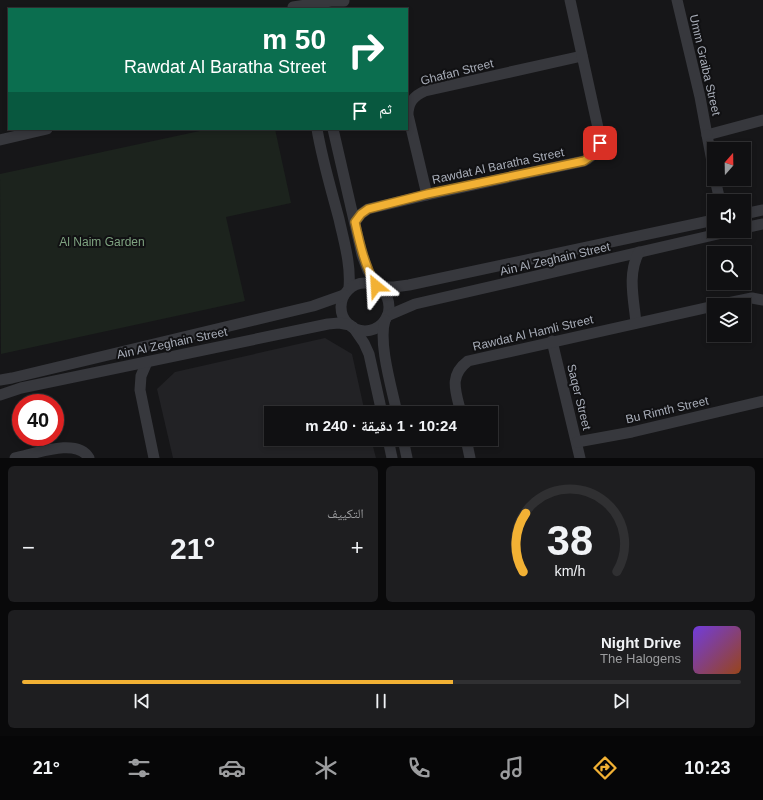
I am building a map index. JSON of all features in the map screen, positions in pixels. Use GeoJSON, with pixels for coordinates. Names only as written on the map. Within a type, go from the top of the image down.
{"type":"FeatureCollection","features":[{"type":"Feature","properties":{"kind":"street"},"geometry":{"type":"LineString","coordinates":[[292,5],[346,0]]}},
{"type":"Feature","properties":{"kind":"street"},"geometry":{"type":"LineString","coordinates":[[324,8],[346,0]]}},
{"type":"Feature","properties":{"kind":"street","name":"Rawdat Al Baratha Street"},"geometry":{"type":"LineString","coordinates":[[368,209],[427,194],[584,161],[594,154],[600,143],[600,137],[570,0]]}},
{"type":"Feature","properties":{"kind":"street","name":"Umm Graiba Street"},"geometry":{"type":"LineString","coordinates":[[677,0],[700,97],[708,142]]}},
{"type":"Feature","properties":{"kind":"street","name":"Ghafan Street"},"geometry":{"type":"LineString","coordinates":[[427,194],[408,115],[409,106],[416,95],[582,56]]}},
{"type":"Feature","properties":{"kind":"street","name":"Umm Graiba Street"},"geometry":{"type":"LineString","coordinates":[[707,135],[763,120]]}},
{"type":"Feature","properties":{"kind":"street"},"geometry":{"type":"LineString","coordinates":[[0,140],[43,130]]}},
{"type":"Feature","properties":{"kind":"street"},"geometry":{"type":"LineString","coordinates":[[317,130],[322,157],[348,254],[350,271],[341,308],[342,314],[367,348],[380,406]]}},
{"type":"Feature","properties":{"kind":"street"},"geometry":{"type":"LineString","coordinates":[[333,130],[362,255],[368,271],[377,286],[383,291],[389,303],[383,332],[384,346],[397,406]]}},
{"type":"Feature","properties":{"kind":"street"},"geometry":{"type":"LineString","coordinates":[[350,201],[368,209]]}},
{"type":"Feature","properties":{"kind":"street"},"geometry":{"type":"LineString","coordinates":[[355,222],[361,214],[368,209]]}},
{"type":"Feature","properties":{"kind":"street"},"geometry":{"type":"LineString","coordinates":[[751,213],[763,210]]}},
{"type":"Feature","properties":{"kind":"street","name":"Ain Al Zeghain Street"},"geometry":{"type":"LineString","coordinates":[[377,286],[394,287],[409,285],[707,221]]}},
{"type":"Feature","properties":{"kind":"street"},"geometry":{"type":"LineString","coordinates":[[751,227],[763,224]]}},
{"type":"Feature","properties":{"kind":"street","name":"Ain Al Zeghain Street"},"geometry":{"type":"LineString","coordinates":[[386,318],[415,304],[707,236]]}},
{"type":"Feature","properties":{"kind":"street"},"geometry":{"type":"LineString","coordinates":[[636,323],[632,274],[634,262],[639,252]]}},
{"type":"Feature","properties":{"kind":"street"},"geometry":{"type":"LineString","coordinates":[[613,258],[625,265],[632,274]]}},
{"type":"Feature","properties":{"kind":"street"},"geometry":{"type":"LineString","coordinates":[[346,292],[362,283],[377,286]]}},
{"type":"Feature","properties":{"kind":"street","name":"Ain Al Zeghain Street"},"geometry":{"type":"LineString","coordinates":[[0,380],[313,306],[346,292]]}},
{"type":"Feature","properties":{"kind":"street"},"geometry":{"type":"LineString","coordinates":[[751,298],[763,300]]}},
{"type":"Feature","properties":{"kind":"street","name":"Rawdat Al Hamli Street"},"geometry":{"type":"LineString","coordinates":[[459,406],[454,384],[455,377],[462,365],[468,361],[707,308]]}},
{"type":"Feature","properties":{"kind":"street"},"geometry":{"type":"LineString","coordinates":[[351,326],[365,331],[370,330],[376,328],[386,318]]}},
{"type":"Feature","properties":{"kind":"street","name":"Ain Al Zeghain Street"},"geometry":{"type":"LineString","coordinates":[[0,395],[21,388],[328,324],[339,323],[351,326]]}},
{"type":"Feature","properties":{"kind":"street","name":"Saqer Street"},"geometry":{"type":"LineString","coordinates":[[552,341],[580,458]]}},
{"type":"Feature","properties":{"kind":"street"},"geometry":{"type":"LineString","coordinates":[[147,362],[141,376],[140,390],[154,458]]}},
{"type":"Feature","properties":{"kind":"street","name":"Bu Rimth Street"},"geometry":{"type":"LineString","coordinates":[[577,442],[632,432],[763,401]]}},
{"type":"Feature","properties":{"kind":"street"},"geometry":{"type":"LineString","coordinates":[[389,446],[392,458]]}},
{"type":"Feature","properties":{"kind":"street"},"geometry":{"type":"LineString","coordinates":[[404,446],[407,458]]}},
{"type":"Feature","properties":{"kind":"street"},"geometry":{"type":"LineString","coordinates":[[467,446],[470,458]]}},
{"type":"Feature","properties":{"kind":"street"},"geometry":{"type":"LineString","coordinates":[[15,458],[68,447],[83,451],[89,458]]}},
{"type":"Feature","properties":{"kind":"shaded area"},"geometry":{"type":"Polygon","coordinates":[[[325,338],[352,354],[363,406],[264,406],[264,446],[373,446],[376,458],[173,458],[157,389],[175,372],[325,338]]]}},
{"type":"Feature","properties":{"kind":"green space","name":"Al Naim Garden"},"geometry":{"type":"Polygon","coordinates":[[[204,130],[275,130],[291,203],[226,217],[245,301],[1,354],[0,174],[204,130]]]}},
{"type":"Feature","properties":{"kind":"route"},"geometry":{"type":"LineString","coordinates":[[376,286],[362,255],[355,222],[364,211],[427,194],[584,161],[594,154],[600,143]]}}]}
